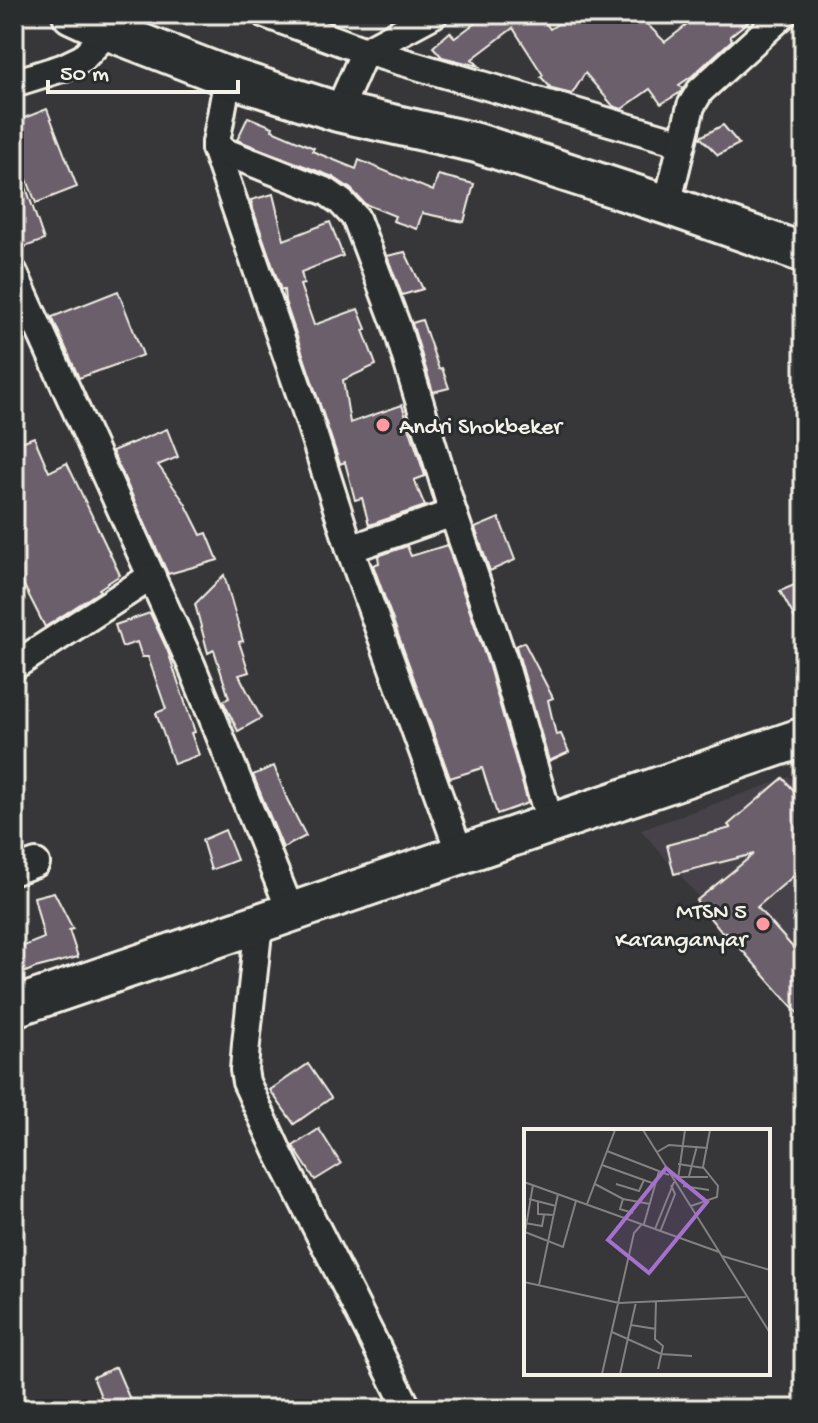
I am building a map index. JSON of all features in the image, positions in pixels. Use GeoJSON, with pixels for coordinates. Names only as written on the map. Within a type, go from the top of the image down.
{"type":"FeatureCollection","features":[{"type":"Feature","properties":{"kind":"main road"},"geometry":{"type":"LineString","coordinates":[[72,14],[228,77],[354,78],[477,143],[668,199],[804,253]]}},
{"type":"Feature","properties":{"kind":"main road"},"geometry":{"type":"LineString","coordinates":[[14,1007],[804,737]]}},
{"type":"Feature","properties":{"kind":"street"},"geometry":{"type":"LineString","coordinates":[[265,14],[354,78],[682,143]]}},
{"type":"Feature","properties":{"kind":"street"},"geometry":{"type":"LineString","coordinates":[[354,78],[434,14]]}},
{"type":"Feature","properties":{"kind":"street"},"geometry":{"type":"LineString","coordinates":[[668,199],[691,106],[700,91],[784,14]]}},
{"type":"Feature","properties":{"kind":"street"},"geometry":{"type":"LineString","coordinates":[[14,83],[83,58],[109,31]]}},
{"type":"Feature","properties":{"kind":"street"},"geometry":{"type":"LineString","coordinates":[[228,77],[215,148],[350,549],[460,854]]}},
{"type":"Feature","properties":{"kind":"street"},"geometry":{"type":"LineString","coordinates":[[215,148],[327,192],[356,218],[396,324],[453,513],[504,662],[550,823]]}},
{"type":"Feature","properties":{"kind":"street"},"geometry":{"type":"LineString","coordinates":[[17,288],[191,664],[275,917],[245,1057],[246,1082],[278,1152],[408,1409]]}},
{"type":"Feature","properties":{"kind":"street"},"geometry":{"type":"LineString","coordinates":[[350,549],[453,513]]}},
{"type":"Feature","properties":{"kind":"street"},"geometry":{"type":"LineString","coordinates":[[14,666],[152,576]]}},
{"type":"Feature","properties":{"kind":"shaded area","name":"MTSN 5 Karanganyar"},"geometry":{"type":"Polygon","coordinates":[[[790,777],[804,793],[804,1019],[641,830],[790,777]]]}},
{"type":"Feature","properties":{"kind":"building"},"geometry":{"type":"Polygon","coordinates":[[[487,14],[539,14],[550,29],[573,14],[637,14],[665,42],[701,14],[758,14],[679,85],[683,89],[681,92],[661,104],[650,89],[622,109],[613,106],[585,73],[572,94],[552,89],[541,77],[543,75],[513,28],[472,59],[479,66],[442,57],[433,47],[450,32],[455,38],[487,14]]]}},
{"type":"Feature","properties":{"kind":"building"},"geometry":{"type":"Polygon","coordinates":[[[47,109],[77,187],[36,203],[14,146],[14,122],[47,109]]]}},
{"type":"Feature","properties":{"kind":"building"},"geometry":{"type":"Polygon","coordinates":[[[248,117],[314,148],[312,151],[356,169],[359,160],[433,191],[438,175],[474,184],[464,222],[422,213],[417,229],[393,221],[395,216],[365,204],[351,189],[333,177],[237,140],[248,117]]]}},
{"type":"Feature","properties":{"kind":"building"},"geometry":{"type":"Polygon","coordinates":[[[723,125],[739,144],[718,155],[700,137],[723,125]]]}},
{"type":"Feature","properties":{"kind":"building"},"geometry":{"type":"Polygon","coordinates":[[[17,161],[44,240],[14,251],[14,162],[17,161]]]}},
{"type":"Feature","properties":{"kind":"building"},"geometry":{"type":"Polygon","coordinates":[[[273,194],[284,240],[330,222],[343,256],[301,272],[304,284],[300,285],[314,325],[358,309],[376,365],[343,380],[350,423],[402,405],[425,476],[414,480],[425,506],[369,525],[362,498],[355,500],[345,462],[340,464],[285,301],[284,290],[281,290],[253,209],[251,200],[273,194]]]}},
{"type":"Feature","properties":{"kind":"building"},"geometry":{"type":"Polygon","coordinates":[[[405,252],[423,289],[402,295],[387,256],[405,252]]]}},
{"type":"Feature","properties":{"kind":"building"},"geometry":{"type":"Polygon","coordinates":[[[118,291],[143,355],[79,378],[52,317],[118,291]]]}},
{"type":"Feature","properties":{"kind":"building"},"geometry":{"type":"Polygon","coordinates":[[[422,320],[449,388],[433,392],[412,323],[422,320]]]}},
{"type":"Feature","properties":{"kind":"building"},"geometry":{"type":"Polygon","coordinates":[[[167,429],[178,457],[158,465],[185,503],[201,535],[207,533],[218,560],[168,574],[112,451],[167,429]]]}},
{"type":"Feature","properties":{"kind":"building"},"geometry":{"type":"Polygon","coordinates":[[[34,437],[49,472],[67,463],[120,575],[45,627],[14,566],[14,445],[34,437]]]}},
{"type":"Feature","properties":{"kind":"building"},"geometry":{"type":"Polygon","coordinates":[[[499,518],[515,560],[490,571],[475,528],[499,518]]]}},
{"type":"Feature","properties":{"kind":"building"},"geometry":{"type":"Polygon","coordinates":[[[447,545],[489,667],[528,803],[497,814],[482,768],[450,778],[373,565],[379,563],[378,556],[407,546],[411,556],[447,545]]]}},
{"type":"Feature","properties":{"kind":"building"},"geometry":{"type":"Polygon","coordinates":[[[224,575],[249,672],[239,675],[261,718],[238,731],[223,701],[229,698],[214,650],[208,653],[195,604],[224,575]]]}},
{"type":"Feature","properties":{"kind":"building"},"geometry":{"type":"Polygon","coordinates":[[[804,581],[804,635],[780,591],[804,581]]]}},
{"type":"Feature","properties":{"kind":"building"},"geometry":{"type":"Polygon","coordinates":[[[150,613],[167,649],[195,732],[191,733],[199,755],[174,764],[156,713],[166,709],[148,657],[142,657],[137,642],[122,647],[115,625],[150,613]]]}},
{"type":"Feature","properties":{"kind":"building"},"geometry":{"type":"Polygon","coordinates":[[[524,642],[553,698],[548,700],[556,735],[561,734],[569,752],[549,761],[516,646],[524,642]]]}},
{"type":"Feature","properties":{"kind":"building"},"geometry":{"type":"Polygon","coordinates":[[[274,766],[306,836],[283,848],[253,775],[274,766]]]}},
{"type":"Feature","properties":{"kind":"building","name":"MTSN 5 Karanganyar"},"geometry":{"type":"Polygon","coordinates":[[[783,778],[804,802],[804,867],[757,907],[804,960],[804,1020],[696,901],[754,854],[674,874],[667,845],[731,828],[728,825],[783,778]]]}},
{"type":"Feature","properties":{"kind":"building"},"geometry":{"type":"Polygon","coordinates":[[[225,830],[237,860],[211,870],[202,840],[225,830]]]}},
{"type":"Feature","properties":{"kind":"building"},"geometry":{"type":"Polygon","coordinates":[[[54,892],[73,929],[69,930],[78,957],[14,977],[14,950],[44,938],[34,897],[54,892]]]}},
{"type":"Feature","properties":{"kind":"building"},"geometry":{"type":"Polygon","coordinates":[[[308,1064],[331,1098],[294,1124],[270,1090],[308,1064]]]}},
{"type":"Feature","properties":{"kind":"building"},"geometry":{"type":"Polygon","coordinates":[[[319,1129],[341,1164],[315,1180],[293,1146],[319,1129]]]}},
{"type":"Feature","properties":{"kind":"building"},"geometry":{"type":"Polygon","coordinates":[[[116,1367],[131,1402],[115,1409],[106,1409],[93,1377],[116,1367]]]}},
{"type":"Feature","properties":{"kind":"place","name":"Andri Shokbeker"},"geometry":{"type":"Point","coordinates":[383,425]}},
{"type":"Feature","properties":{"kind":"place","name":"MTSN 5 Karanganyar"},"geometry":{"type":"Point","coordinates":[763,924]}}]}
